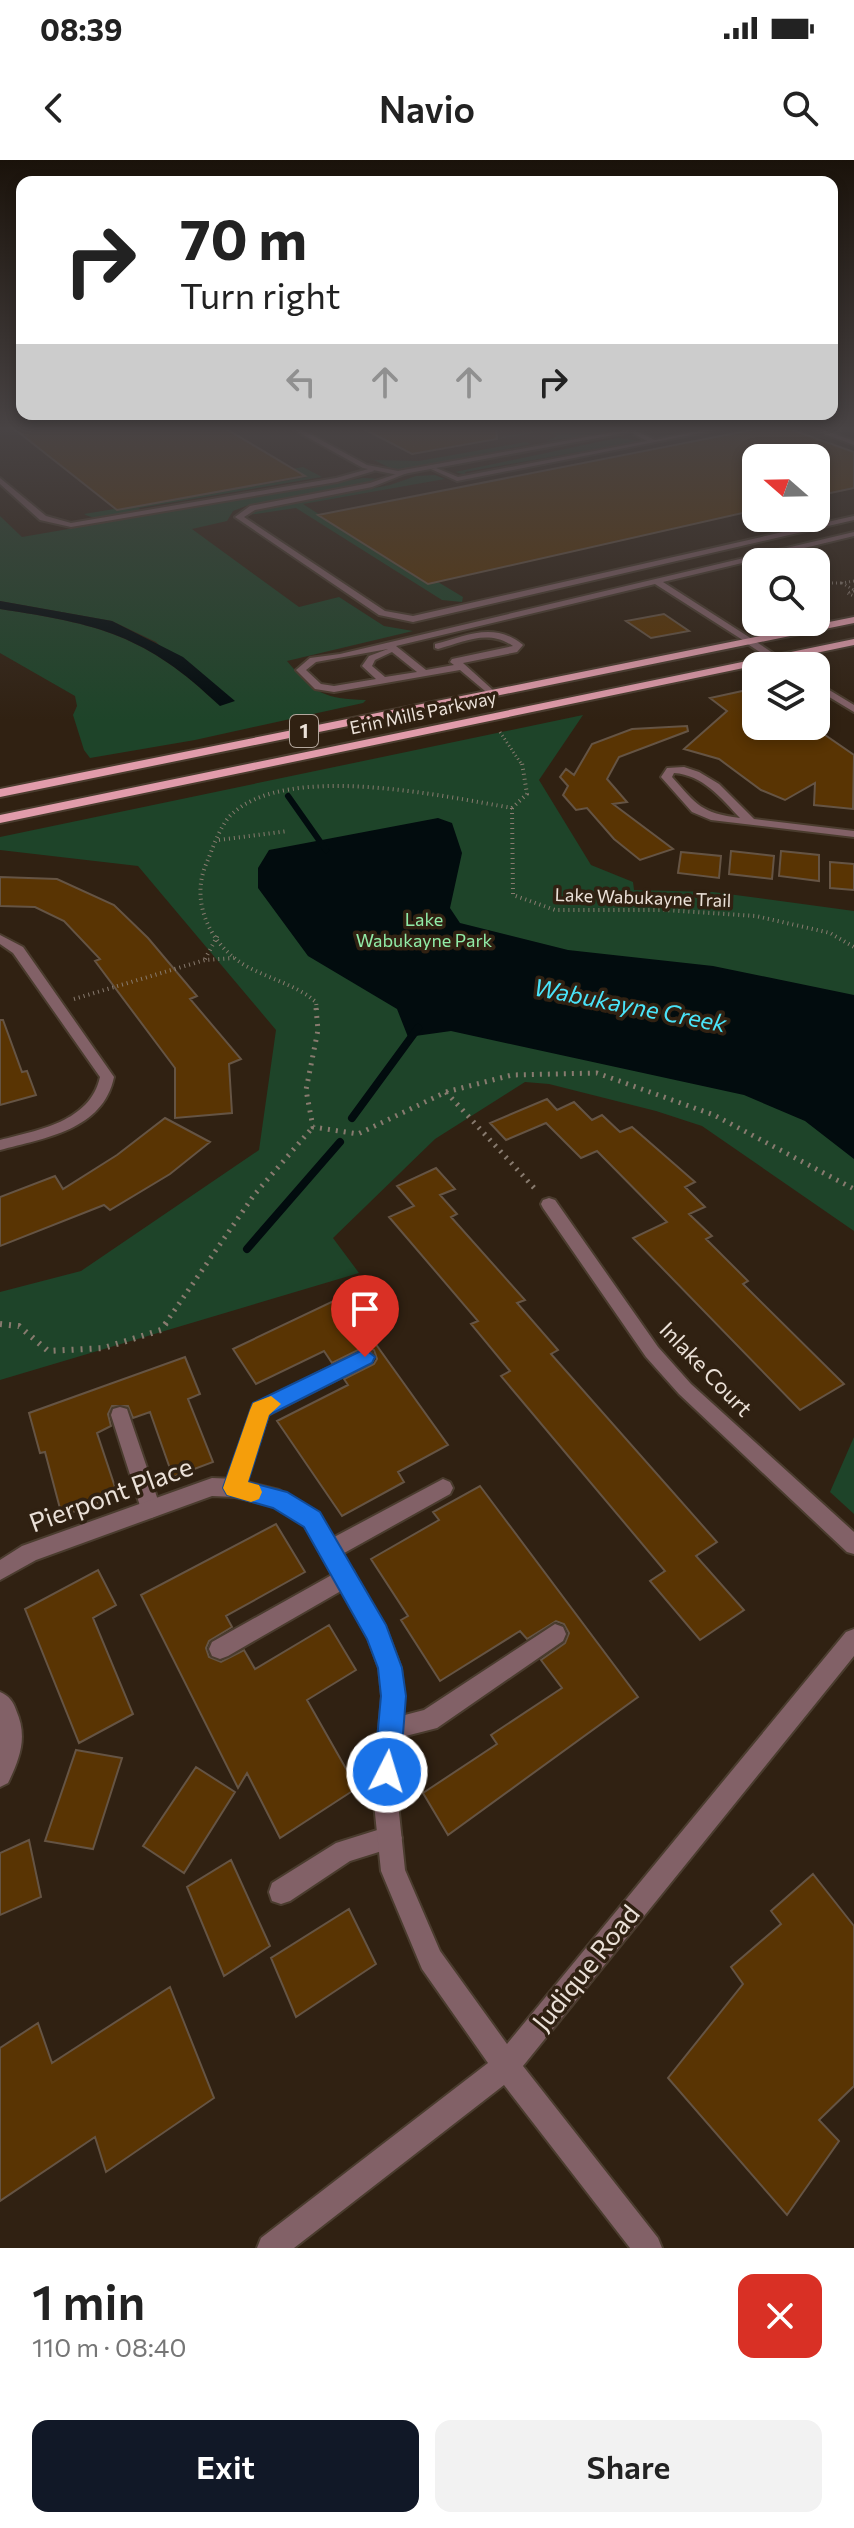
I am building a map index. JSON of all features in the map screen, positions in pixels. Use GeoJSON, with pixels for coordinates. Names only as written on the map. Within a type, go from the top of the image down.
{"type":"FeatureCollection","features":[{"type":"Feature","properties":{"kind":"main road","name":"Erin Mills Parkway"},"geometry":{"type":"LineString","coordinates":[[0,793],[854,620]]}},
{"type":"Feature","properties":{"kind":"main road","name":"Erin Mills Parkway"},"geometry":{"type":"LineString","coordinates":[[805,652],[854,642]]}},
{"type":"Feature","properties":{"kind":"main road","name":"Erin Mills Parkway"},"geometry":{"type":"LineString","coordinates":[[0,819],[742,665]]}},
{"type":"Feature","properties":{"kind":"street"},"geometry":{"type":"LineString","coordinates":[[250,524],[382,613],[413,619],[826,524]]}},
{"type":"Feature","properties":{"kind":"street"},"geometry":{"type":"LineString","coordinates":[[323,658],[392,647],[854,534]]}},
{"type":"Feature","properties":{"kind":"street"},"geometry":{"type":"LineString","coordinates":[[657,582],[766,652]]}},
{"type":"Feature","properties":{"kind":"street"},"geometry":{"type":"LineString","coordinates":[[438,646],[488,632],[503,633],[518,645],[514,650],[473,658],[458,664],[425,674],[334,689],[318,687],[301,670],[304,665],[323,658],[401,637],[424,637],[438,646],[458,664],[491,693]]}},
{"type":"Feature","properties":{"kind":"street"},"geometry":{"type":"LineString","coordinates":[[392,647],[425,674]]}},
{"type":"Feature","properties":{"kind":"street"},"geometry":{"type":"LineString","coordinates":[[385,682],[367,666],[392,647]]}},
{"type":"Feature","properties":{"kind":"street"},"geometry":{"type":"LineString","coordinates":[[473,658],[483,667]]}},
{"type":"Feature","properties":{"kind":"street"},"geometry":{"type":"LineString","coordinates":[[830,694],[854,709]]}},
{"type":"Feature","properties":{"kind":"street"},"geometry":{"type":"LineString","coordinates":[[750,821],[701,774],[687,769],[671,770],[666,777],[696,810],[715,818],[854,834]]}},
{"type":"Feature","properties":{"kind":"street"},"geometry":{"type":"LineString","coordinates":[[0,939],[18,950],[107,1077],[107,1091],[98,1106],[42,1133],[0,1145]]}},
{"type":"Feature","properties":{"kind":"street","name":"Inlake Court"},"geometry":{"type":"LineString","coordinates":[[549,1204],[652,1352],[685,1389],[854,1545]]}},
{"type":"Feature","properties":{"kind":"street"},"geometry":{"type":"LineString","coordinates":[[235,1488],[260,1410],[365,1357]]}},
{"type":"Feature","properties":{"kind":"street"},"geometry":{"type":"LineString","coordinates":[[120,1415],[151,1509]]}},
{"type":"Feature","properties":{"kind":"street","name":"Pierpont Place"},"geometry":{"type":"LineString","coordinates":[[0,1571],[29,1553],[212,1487],[235,1488],[279,1499],[312,1520],[377,1633],[390,1668],[393,1696],[385,1794],[393,1871],[431,1960],[506,2066],[648,2248]]}},
{"type":"Feature","properties":{"kind":"street"},"geometry":{"type":"LineString","coordinates":[[330,1550],[443,1488]]}},
{"type":"Feature","properties":{"kind":"street"},"geometry":{"type":"LineString","coordinates":[[220,1649],[346,1577]]}},
{"type":"Feature","properties":{"kind":"street"},"geometry":{"type":"LineString","coordinates":[[390,1729],[429,1720],[555,1634]]}},
{"type":"Feature","properties":{"kind":"street","name":"Judique Road"},"geometry":{"type":"LineString","coordinates":[[271,2248],[506,2066],[854,1639]]}},
{"type":"Feature","properties":{"kind":"street"},"geometry":{"type":"LineString","coordinates":[[0,1703],[10,1715],[13,1748],[0,1775]]}},
{"type":"Feature","properties":{"kind":"street"},"geometry":{"type":"LineString","coordinates":[[281,1892],[344,1851],[390,1838]]}},
{"type":"Feature","properties":{"kind":"path"},"geometry":{"type":"LineString","coordinates":[[830,583],[854,581]]}},
{"type":"Feature","properties":{"kind":"path"},"geometry":{"type":"LineString","coordinates":[[842,583],[854,593]]}},
{"type":"Feature","properties":{"kind":"path"},"geometry":{"type":"LineString","coordinates":[[313,1127],[306,1090],[318,1030],[316,1002],[304,991],[235,958],[201,911],[199,875],[233,814],[257,799],[292,789],[334,786],[379,788],[512,808],[527,794],[527,773],[518,753],[487,718]]}},
{"type":"Feature","properties":{"kind":"path","name":"Lake Wabukayne Trail"},"geometry":{"type":"LineString","coordinates":[[512,808],[515,836],[513,895],[537,906],[555,910],[688,911],[778,920],[842,937],[854,947]]}},
{"type":"Feature","properties":{"kind":"path"},"geometry":{"type":"LineString","coordinates":[[218,840],[288,831]]}},
{"type":"Feature","properties":{"kind":"path"},"geometry":{"type":"LineString","coordinates":[[205,960],[218,935]]}},
{"type":"Feature","properties":{"kind":"path"},"geometry":{"type":"LineString","coordinates":[[842,937],[854,936]]}},
{"type":"Feature","properties":{"kind":"path"},"geometry":{"type":"LineString","coordinates":[[56,1005],[205,960],[235,958]]}},
{"type":"Feature","properties":{"kind":"path"},"geometry":{"type":"LineString","coordinates":[[313,1127],[358,1134],[446,1092],[512,1075],[597,1073],[714,1115],[854,1189]]}},
{"type":"Feature","properties":{"kind":"path"},"geometry":{"type":"LineString","coordinates":[[446,1092],[549,1204]]}},
{"type":"Feature","properties":{"kind":"path"},"geometry":{"type":"LineString","coordinates":[[0,1324],[19,1326],[48,1351],[104,1348],[161,1330],[254,1195],[313,1127]]}},
{"type":"Feature","properties":{"kind":"green space"},"geometry":{"type":"Polygon","coordinates":[[[0,524],[9,524],[22,537],[95,524],[212,524],[192,529],[299,607],[339,597],[384,626],[413,631],[287,661],[321,692],[340,698],[366,700],[363,703],[195,740],[90,758],[84,750],[73,715],[77,706],[75,696],[0,653],[0,609],[65,620],[119,636],[168,663],[220,706],[156,642],[112,621],[0,601],[0,524]]]}},
{"type":"Feature","properties":{"kind":"green space"},"geometry":{"type":"Polygon","coordinates":[[[322,524],[335,524],[428,584],[438,582],[463,597],[462,602],[442,600],[322,524]]]}},
{"type":"Feature","properties":{"kind":"green space","name":"Lake Wabukayne Park"},"geometry":{"type":"Polygon","coordinates":[[[583,715],[539,780],[591,865],[633,882],[634,890],[713,892],[854,911],[854,1231],[702,1126],[549,1084],[525,1082],[435,1139],[333,1238],[359,1273],[0,1380],[0,1292],[81,1271],[259,1150],[276,1030],[138,866],[0,850],[0,837],[583,715]]]}},
{"type":"Feature","properties":{"kind":"green space"},"geometry":{"type":"Polygon","coordinates":[[[854,1437],[854,1514],[830,1492],[854,1437]]]}},
{"type":"Feature","properties":{"kind":"water"},"geometry":{"type":"Polygon","coordinates":[[[0,601],[112,621],[183,657],[235,701],[220,706],[168,663],[119,636],[66,620],[0,609],[0,601]]]}},
{"type":"Feature","properties":{"kind":"water"},"geometry":{"type":"Polygon","coordinates":[[[438,818],[452,823],[462,853],[450,908],[460,923],[568,950],[713,966],[854,995],[854,1159],[805,1121],[744,1095],[451,1031],[408,1037],[397,1009],[308,956],[258,888],[258,868],[269,850],[438,818]]]}},
{"type":"Feature","properties":{"kind":"building"},"geometry":{"type":"Polygon","coordinates":[[[333,524],[692,524],[428,584],[333,524]]]}},
{"type":"Feature","properties":{"kind":"building"},"geometry":{"type":"Polygon","coordinates":[[[664,614],[689,631],[651,638],[626,621],[664,614]]]}},
{"type":"Feature","properties":{"kind":"building"},"geometry":{"type":"Polygon","coordinates":[[[742,691],[742,740],[830,738],[854,755],[853,809],[814,805],[815,783],[785,800],[761,790],[719,759],[684,749],[727,711],[710,698],[742,691]]]}},
{"type":"Feature","properties":{"kind":"building"},"geometry":{"type":"Polygon","coordinates":[[[687,726],[688,731],[619,757],[607,779],[627,802],[613,804],[673,849],[640,860],[614,839],[587,808],[576,810],[563,795],[568,786],[560,777],[566,769],[574,775],[592,744],[632,729],[687,726]]]}},
{"type":"Feature","properties":{"kind":"building"},"geometry":{"type":"Polygon","coordinates":[[[731,851],[774,856],[772,879],[729,874],[731,851]]]}},
{"type":"Feature","properties":{"kind":"building"},"geometry":{"type":"Polygon","coordinates":[[[781,851],[819,855],[819,881],[779,876],[781,851]]]}},
{"type":"Feature","properties":{"kind":"building"},"geometry":{"type":"Polygon","coordinates":[[[681,852],[721,856],[719,878],[678,873],[681,852]]]}},
{"type":"Feature","properties":{"kind":"building"},"geometry":{"type":"Polygon","coordinates":[[[830,862],[854,864],[854,890],[830,888],[830,862]]]}},
{"type":"Feature","properties":{"kind":"building"},"geometry":{"type":"Polygon","coordinates":[[[0,877],[57,879],[114,905],[148,938],[197,996],[190,999],[241,1059],[229,1064],[232,1113],[175,1118],[175,1068],[95,961],[100,959],[64,921],[35,907],[0,906],[0,877]]]}},
{"type":"Feature","properties":{"kind":"building"},"geometry":{"type":"Polygon","coordinates":[[[0,1020],[3,1020],[22,1072],[27,1071],[36,1095],[0,1105],[0,1020]]]}},
{"type":"Feature","properties":{"kind":"building"},"geometry":{"type":"Polygon","coordinates":[[[547,1099],[557,1110],[574,1102],[592,1120],[602,1115],[620,1132],[632,1127],[695,1182],[685,1187],[705,1207],[689,1214],[712,1236],[706,1239],[748,1281],[743,1284],[844,1384],[800,1410],[633,1238],[667,1222],[597,1151],[581,1158],[546,1123],[506,1140],[490,1123],[547,1099]]]}},
{"type":"Feature","properties":{"kind":"building"},"geometry":{"type":"Polygon","coordinates":[[[165,1118],[210,1142],[170,1174],[110,1210],[104,1205],[0,1246],[0,1197],[55,1176],[63,1189],[117,1155],[165,1118]]]}},
{"type":"Feature","properties":{"kind":"building"},"geometry":{"type":"Polygon","coordinates":[[[436,1168],[455,1189],[440,1195],[457,1214],[451,1217],[525,1300],[517,1303],[558,1350],[551,1354],[717,1542],[696,1556],[744,1610],[700,1640],[650,1581],[665,1571],[501,1376],[510,1371],[471,1324],[478,1321],[389,1217],[414,1206],[397,1186],[436,1168]]]}},
{"type":"Feature","properties":{"kind":"building"},"geometry":{"type":"Polygon","coordinates":[[[342,1297],[448,1445],[398,1472],[404,1482],[342,1516],[277,1421],[348,1385],[344,1379],[374,1364],[377,1359],[374,1350],[364,1347],[332,1363],[324,1351],[256,1384],[233,1349],[342,1297]]]}},
{"type":"Feature","properties":{"kind":"building"},"geometry":{"type":"Polygon","coordinates":[[[185,1357],[200,1394],[188,1399],[213,1462],[173,1477],[150,1412],[133,1418],[128,1406],[112,1406],[108,1414],[111,1426],[97,1433],[118,1496],[62,1516],[45,1452],[40,1453],[29,1413],[185,1357]]]}},
{"type":"Feature","properties":{"kind":"building"},"geometry":{"type":"Polygon","coordinates":[[[480,1486],[638,1697],[448,1835],[423,1793],[497,1744],[491,1735],[562,1688],[541,1660],[565,1643],[569,1633],[564,1624],[556,1621],[527,1639],[520,1631],[440,1681],[401,1620],[408,1616],[371,1559],[439,1520],[433,1512],[480,1486]]]}},
{"type":"Feature","properties":{"kind":"building"},"geometry":{"type":"Polygon","coordinates":[[[276,1524],[305,1572],[226,1616],[232,1627],[209,1641],[206,1648],[209,1657],[221,1662],[244,1650],[255,1669],[329,1625],[356,1670],[307,1700],[357,1788],[280,1838],[247,1773],[238,1788],[141,1595],[276,1524]]]}},
{"type":"Feature","properties":{"kind":"building"},"geometry":{"type":"Polygon","coordinates":[[[98,1570],[116,1605],[93,1618],[133,1714],[79,1743],[25,1609],[98,1570]]]}},
{"type":"Feature","properties":{"kind":"building"},"geometry":{"type":"Polygon","coordinates":[[[76,1750],[122,1758],[93,1849],[45,1841],[76,1750]]]}},
{"type":"Feature","properties":{"kind":"building"},"geometry":{"type":"Polygon","coordinates":[[[196,1767],[235,1792],[184,1873],[143,1846],[196,1767]]]}},
{"type":"Feature","properties":{"kind":"building"},"geometry":{"type":"Polygon","coordinates":[[[29,1840],[41,1897],[0,1915],[0,1853],[29,1840]]]}},
{"type":"Feature","properties":{"kind":"building"},"geometry":{"type":"Polygon","coordinates":[[[231,1860],[270,1946],[224,1976],[187,1887],[231,1860]]]}},
{"type":"Feature","properties":{"kind":"building"},"geometry":{"type":"Polygon","coordinates":[[[813,1874],[854,1926],[854,2086],[819,2120],[839,2141],[787,2215],[668,2078],[743,1984],[731,1967],[781,1924],[771,1911],[813,1874]]]}},
{"type":"Feature","properties":{"kind":"building"},"geometry":{"type":"Polygon","coordinates":[[[349,1909],[376,1964],[296,2017],[271,1958],[349,1909]]]}},
{"type":"Feature","properties":{"kind":"building"},"geometry":{"type":"Polygon","coordinates":[[[170,1987],[214,2098],[106,2172],[95,2137],[0,2201],[0,2048],[38,2023],[52,2063],[170,1987]]]}},
{"type":"Feature","properties":{"kind":"waterway","name":"Wabukayne Creek"},"geometry":{"type":"LineString","coordinates":[[288,796],[326,850]]}},
{"type":"Feature","properties":{"kind":"waterway"},"geometry":{"type":"LineString","coordinates":[[352,1118],[418,1028]]}},
{"type":"Feature","properties":{"kind":"waterway"},"geometry":{"type":"LineString","coordinates":[[247,1249],[340,1142]]}},
{"type":"Feature","properties":{"kind":"slow traffic"},"geometry":{"type":"LineString","coordinates":[[251,1492],[235,1488],[260,1410],[271,1404]]}},
{"type":"Feature","properties":{"kind":"route"},"geometry":{"type":"LineString","coordinates":[[365,1357],[260,1410],[235,1488],[279,1499],[312,1520],[377,1633],[390,1668],[393,1696],[387,1772]]}}]}
